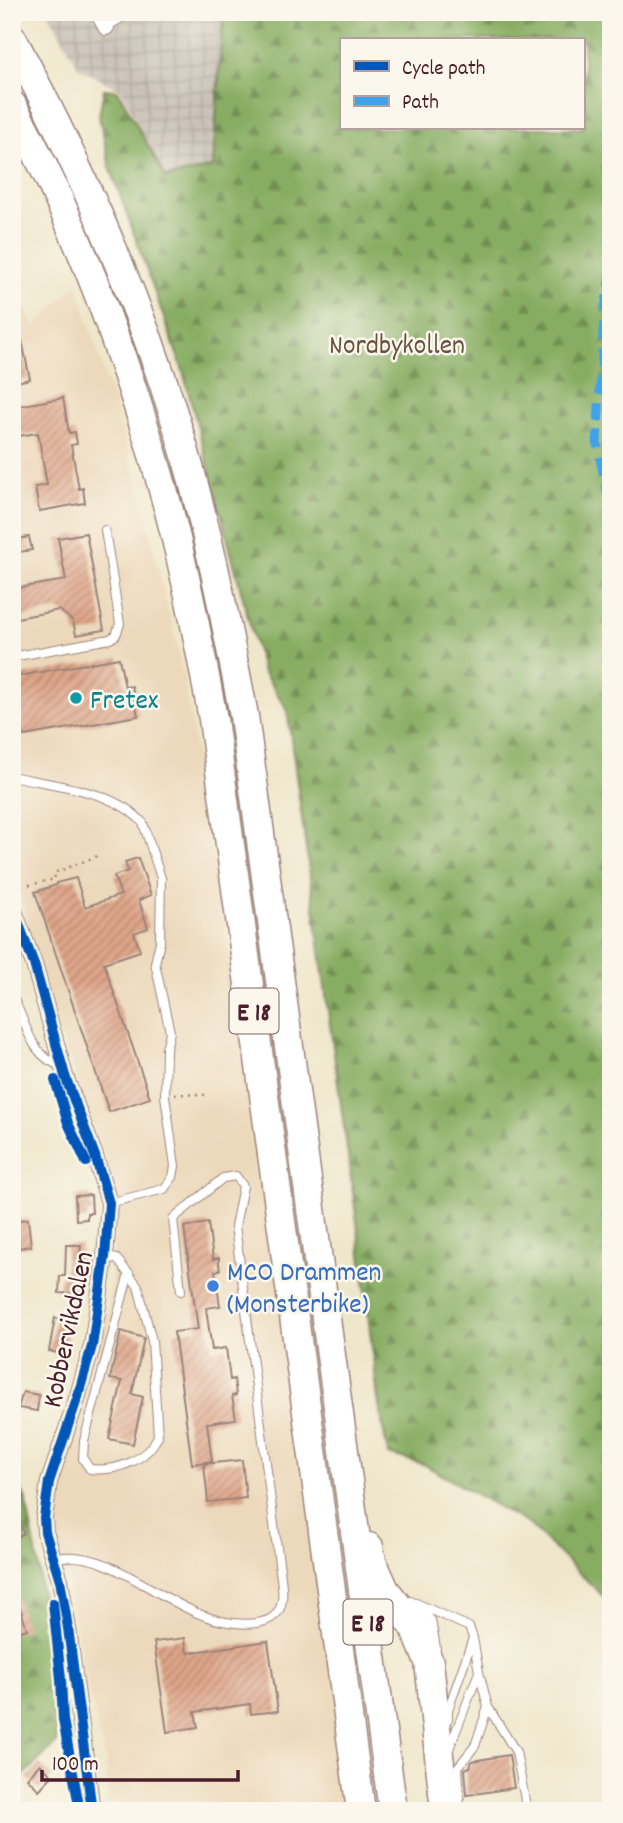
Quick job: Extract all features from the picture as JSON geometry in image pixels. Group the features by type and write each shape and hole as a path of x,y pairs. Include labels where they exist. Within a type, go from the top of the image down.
{"highway":[{"name":"E 18","path":"12,38 50,109 128,288 179,433 222,601 244,716 393,1811"},
{"name":"E 18","path":"12,105 71,229 125,368 166,501 191,605 213,719 361,1811"},
{"path":"342,1433 372,1561 398,1595 429,1662 447,1811"}],"street":[{"path":"98,12 106,27"},
{"name":"Kobbervikdalen","path":"12,906 34,964 62,1066 109,1203 106,1257 98,1313 86,1368 46,1495 45,1532 54,1558 68,1628 92,1811"}],"lane":[{"path":"106,27 132,12"},
{"path":"12,657 110,639 116,635 120,624 105,530"},
{"path":"12,776 102,796 137,816 143,823 161,878 160,942 155,962 170,1032 166,1049 165,1096 175,1166 173,1177 164,1189 109,1203"},
{"path":"12,996 35,1047 43,1058 62,1066"},
{"path":"54,1558 69,1556 99,1562 185,1608 229,1622 264,1622 279,1611 281,1578 235,1226 243,1186 236,1176 223,1178 173,1219 181,1291"},
{"path":"106,1257 117,1259 129,1273 138,1286 152,1341 158,1436 152,1448 140,1459 101,1471 90,1469 83,1458 84,1441 129,1273"},
{"path":"398,1595 469,1626 488,1707 516,1752 527,1811"},
{"path":"398,1595 431,1620 440,1671"},
{"path":"448,1710 473,1638"},
{"path":"449,1748 479,1672"},
{"path":"445,1697 449,1748 447,1811"},
{"path":"447,1811 460,1799 458,1767 475,1746 488,1707"}],"path":[{"path":"29,885 55,879 54,873 100,855"},
{"path":"175,1094 208,1095"}],"shaded area":[{"path":"48,12 223,12 213,167 166,178 121,90 79,68"},
{"path":"77,283 140,490 183,673 366,1811 108,1811 106,1763 54,1519 108,1309 116,1222 103,1154 56,1023 12,867 12,288 35,327"}],"green space":[{"name":"Nordbykollen","path":"223,12 611,12 611,1604 530,1525 423,1464 388,1454 378,1399 359,1237 287,709 262,670 183,371 110,167 99,116 104,89 118,91 166,178 213,167"},
{"path":"12,1477 25,1497 38,1562 57,1742 19,1780 19,1811 12,1811"}],"building":[{"path":"22,341 30,379 12,383 12,343"},
{"path":"63,398 69,433 75,432 77,444 71,445 79,489 83,488 85,503 39,511 35,487 47,485 38,433 12,437 12,407"},
{"path":"86,533 104,630 76,635 73,621 59,610 12,619 12,589 66,580 58,538"},
{"path":"29,537 32,550 12,553 12,540"},
{"name":"Fretex","path":"119,658 125,687 132,686 138,716 24,736 13,677"},
{"path":"138,858 151,895 139,900 148,928 134,933 140,951 104,963 150,1098 109,1112 35,892 76,878 85,907 121,895 114,876 128,871 125,862"},
{"path":"91,1195 92,1213 87,1213 87,1219 76,1220 75,1196"},
{"path":"28,1219 31,1246 19,1248 12,1240 12,1221"},
{"path":"208,1223 213,1259 219,1258 220,1270 215,1271 220,1306 206,1308 212,1350 226,1348 230,1380 234,1379 236,1395 232,1396 236,1419 207,1423 212,1461 192,1464 174,1332 198,1329 184,1227"},
{"path":"66,1245 81,1245 76,1294 59,1293 60,1276 65,1276"},
{"path":"55,1318 70,1321 63,1354 49,1351"},
{"path":"121,1331 144,1338 132,1394 143,1397 133,1444 109,1439 122,1381 110,1379"},
{"path":"23,1392 39,1395 37,1411 18,1408"},
{"path":"242,1460 246,1498 208,1502 204,1464"},
{"path":"12,1514 24,1533 12,1541"},
{"path":"12,1589 27,1629 12,1634"},
{"path":"185,1638 187,1653 268,1641 278,1711 251,1714 250,1704 195,1712 198,1727 167,1732 154,1642"},
{"path":"509,1755 514,1788 467,1795 465,1769 470,1767 472,1761"},
{"path":"40,1764 52,1776 39,1790 27,1778"}],"marked path":[{"path":"611,269 604,316 597,443 611,510"}],"cycle path":[{"path":"12,906 34,964 65,1076 95,1156 109,1203 105,1257 92,1346 49,1482 44,1518 45,1532 60,1580 68,1628 92,1811"},
{"path":"55,1080 68,1123 86,1162"},
{"path":"53,1603 63,1720 80,1811"}],"place":[{"name":"Fretex","path":"76,698"},
{"name":"MCO Drammen (Monsterbike)","path":"213,1286"}]}
